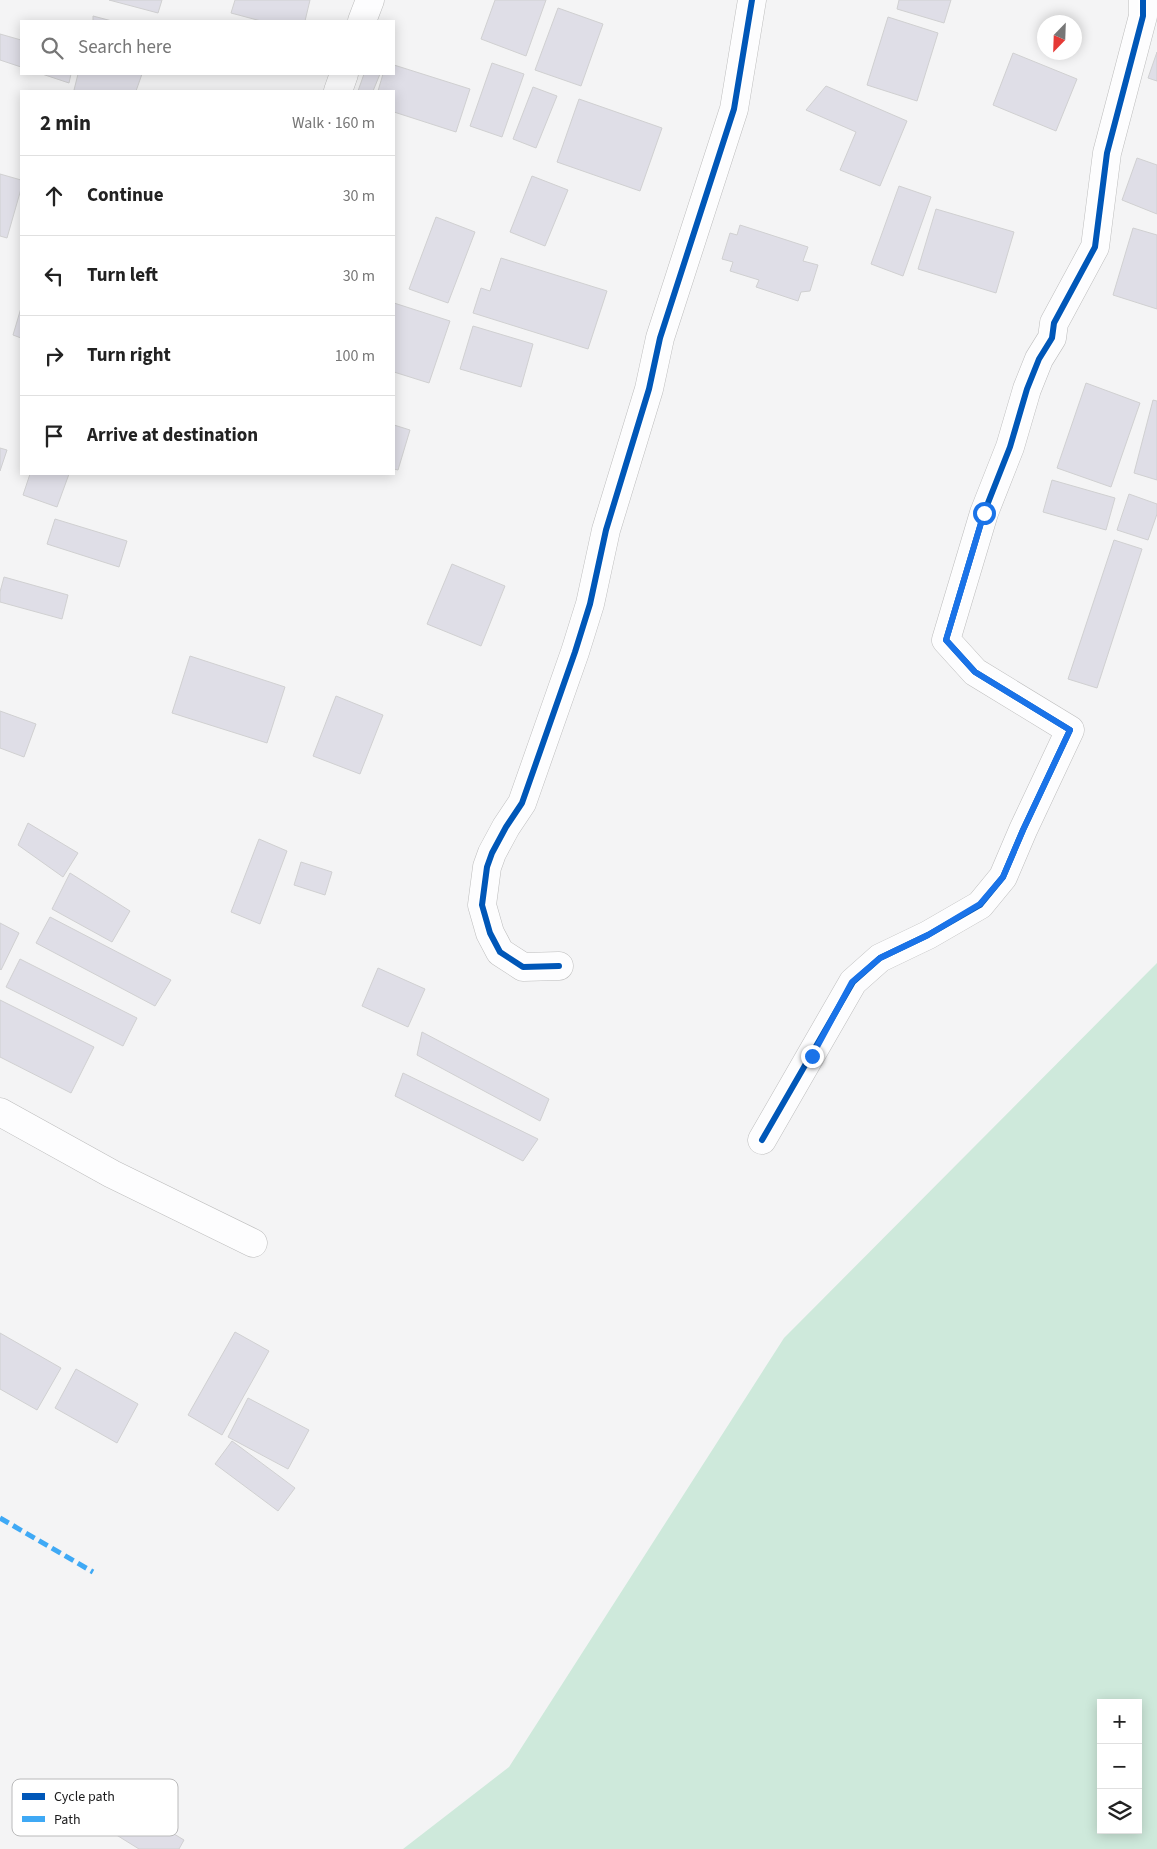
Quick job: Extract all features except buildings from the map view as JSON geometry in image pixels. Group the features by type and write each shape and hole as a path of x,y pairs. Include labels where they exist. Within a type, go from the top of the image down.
{"street":[{"path":"362,20 370,0"},
{"path":"559,966 523,967 500,952 490,933 482,906 487,867 506,827 522,803 590,604 606,530 649,389 660,338 734,109 752,0"},
{"path":"762,1140 852,982 880,958 928,935 980,904 1003,877 1070,730 975,672 946,640 984,513 1010,447 1038,359 1052,338 1054,323 1095,247 1107,153 1143,16 1143,0"},
{"path":"338,90 344,75"},
{"path":"0,1112 112,1174 253,1243"}],"green space":[{"path":"1157,963 1157,1849 403,1849 509,1767 784,1338"}],"marked path":[{"path":"0,1518 93,1572"}],"cycle path":[{"path":"559,966 523,967 500,952 490,933 482,905 487,867 506,827 522,803 590,604 606,530 649,389 660,338 734,109 752,0"},
{"path":"762,1140 853,982 880,958 928,935 980,905 1003,877 1070,730 975,672 946,640 984,513 1010,447 1027,389 1039,359 1052,338 1054,323 1095,247 1107,153 1143,16 1143,0"}],"route":[{"path":"812,1056 852,982 880,958 928,935 980,904 1003,877 1070,730 975,672 946,640 984,513"}]}
